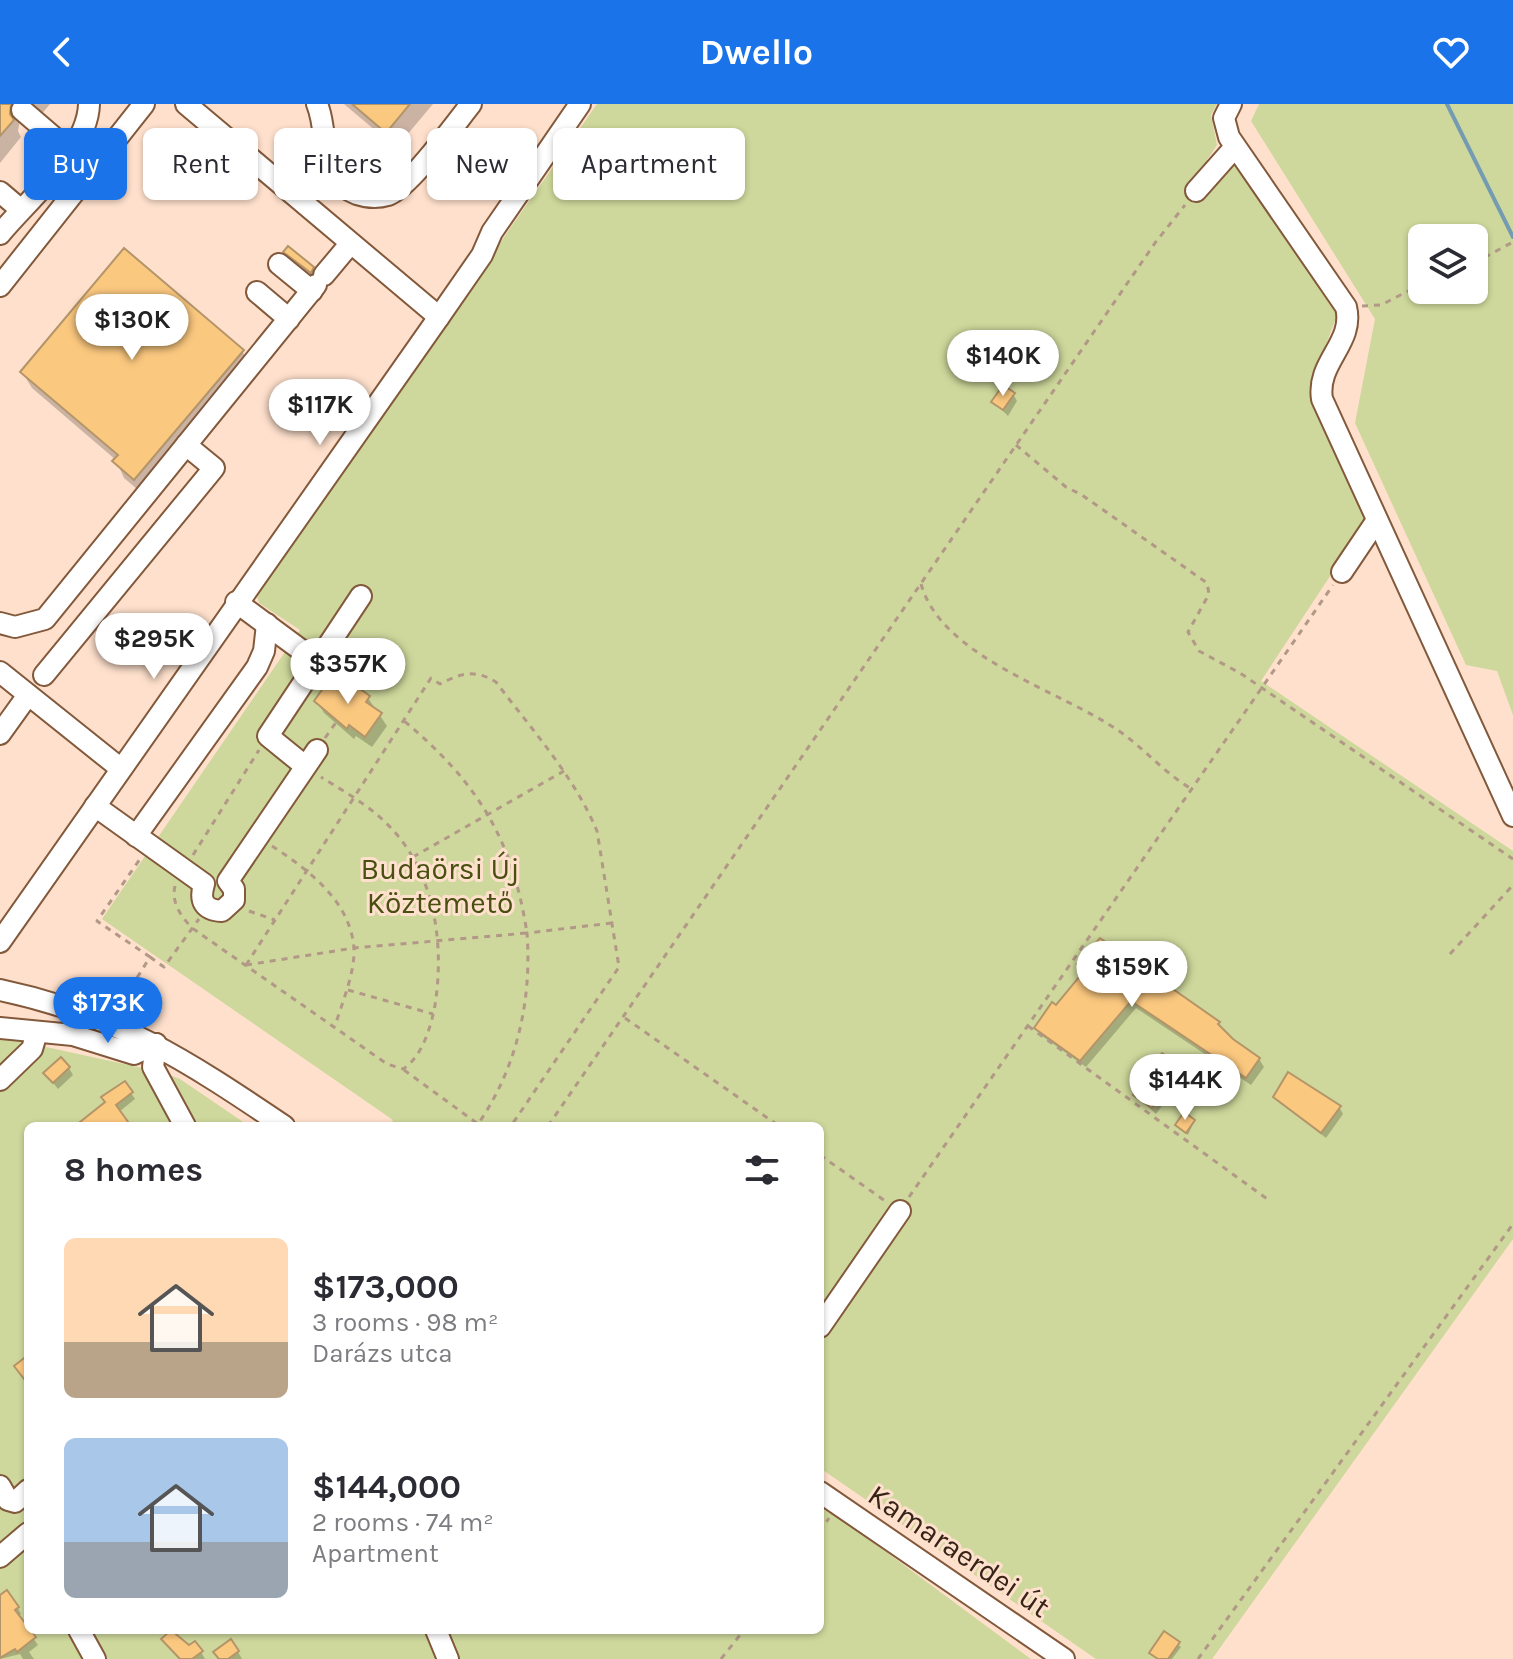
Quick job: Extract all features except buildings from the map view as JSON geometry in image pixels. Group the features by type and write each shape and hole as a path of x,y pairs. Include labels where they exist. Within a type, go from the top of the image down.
{"street":[{"path":"84,128 89,104"},
{"path":"0,286 105,166 127,138 144,104"},
{"path":"186,104 439,317"},
{"path":"317,104 323,118 325,158 335,180 349,191 367,197 388,195 404,184 471,104"},
{"path":"0,942 482,255 492,232 580,104"},
{"path":"1231,104 1224,123 1235,147 1346,307 1348,327 1327,364 1321,390 1513,816"},
{"path":"22,110 43,128"},
{"path":"1196,191 1235,147"},
{"path":"0,192 20,209"},
{"path":"0,234 28,200"},
{"path":"0,623 15,627 45,619 49,615 350,244"},
{"path":"279,264 317,284"},
{"path":"257,292 289,319"},
{"path":"44,675 214,468 186,445"},
{"path":"1342,572 1377,520"},
{"path":"95,806 204,884 200,896 208,908 222,911 232,904 234,889 228,881 311,758 268,736 361,596"},
{"path":"236,602 316,661"},
{"path":"49,615 76,636"},
{"path":"142,841 257,667 264,651 267,624"},
{"path":"0,672 120,768"},
{"path":"0,734 28,695"},
{"path":"0,990 78,1009 110,1022 156,1044 278,1122"},
{"path":"0,1028 73,1035 134,1054 156,1044"},
{"path":"0,1080 32,1049 37,1032"},
{"path":"156,1044 153,1067 183,1122"},
{"path":"824,1321 900,1211"},
{"path":"4,1493 15,1502 24,1494"},
{"name":"Kamaraerdei út","path":"824,1495 1064,1659"},
{"path":"0,1557 24,1537"},
{"path":"81,1634 95,1659"},
{"path":"438,1634 448,1659"}],"path":[{"path":"551,1122 1155,243 1196,191"},
{"path":"1488,256 1513,242"},
{"path":"1346,307 1381,305 1408,291"},
{"path":"1015,445 1066,487 1207,583 1209,594 1188,632 1192,645 1513,859"},
{"path":"824,1158 900,1211 1342,572"},
{"path":"921,584 934,615 954,635 1007,672 1072,701 1103,721 1192,789"},
{"path":"246,965 431,678 440,684 460,674 480,673 496,682 564,771 597,831 619,967 514,1122"},
{"path":"403,720 450,763 491,815 517,880 530,969 522,1023 508,1074 481,1122"},
{"path":"268,736 184,870 173,890 175,902 192,928 387,1064 403,1069 475,1122"},
{"path":"311,758 353,798 386,823 413,857 430,898 439,941 440,972 433,1014 415,1057 403,1069"},
{"path":"413,857 564,771"},
{"path":"257,836 308,870 334,899 354,948 347,989 335,1026"},
{"path":"142,841 97,921 164,967 208,908"},
{"path":"1450,954 1513,885"},
{"path":"232,904 275,920"},
{"path":"246,965 354,948 612,923"},
{"path":"110,1022 150,957"},
{"path":"347,989 433,1014"},
{"path":"623,1017 773,1122"},
{"path":"1028,1026 1270,1201"},
{"path":"1198,1659 1513,1224"},
{"path":"721,1659 741,1634"}],"green space":[{"name":"Budaörsi Új Köztemető","path":"597,104 1217,104 1211,115 1217,145 1207,160 1236,160 1337,315 1309,391 1367,520 1261,681 1513,851 1513,1239 1212,1659 1096,1659 824,1471 824,1122 392,1122 102,919 300,630 259,603 256,592 530,200 537,200 537,190 553,167 553,200 745,200 745,128 580,128"},
{"path":"1259,104 1513,104 1513,715 1497,671 1466,665 1355,423 1375,319 1251,121"},
{"path":"0,1037 161,1072 180,1079 243,1122 24,1122 24,1634 824,1634 824,1510 843,1520 1031,1659 0,1659"}],"waterway":[{"path":"1447,104 1513,237"}]}
